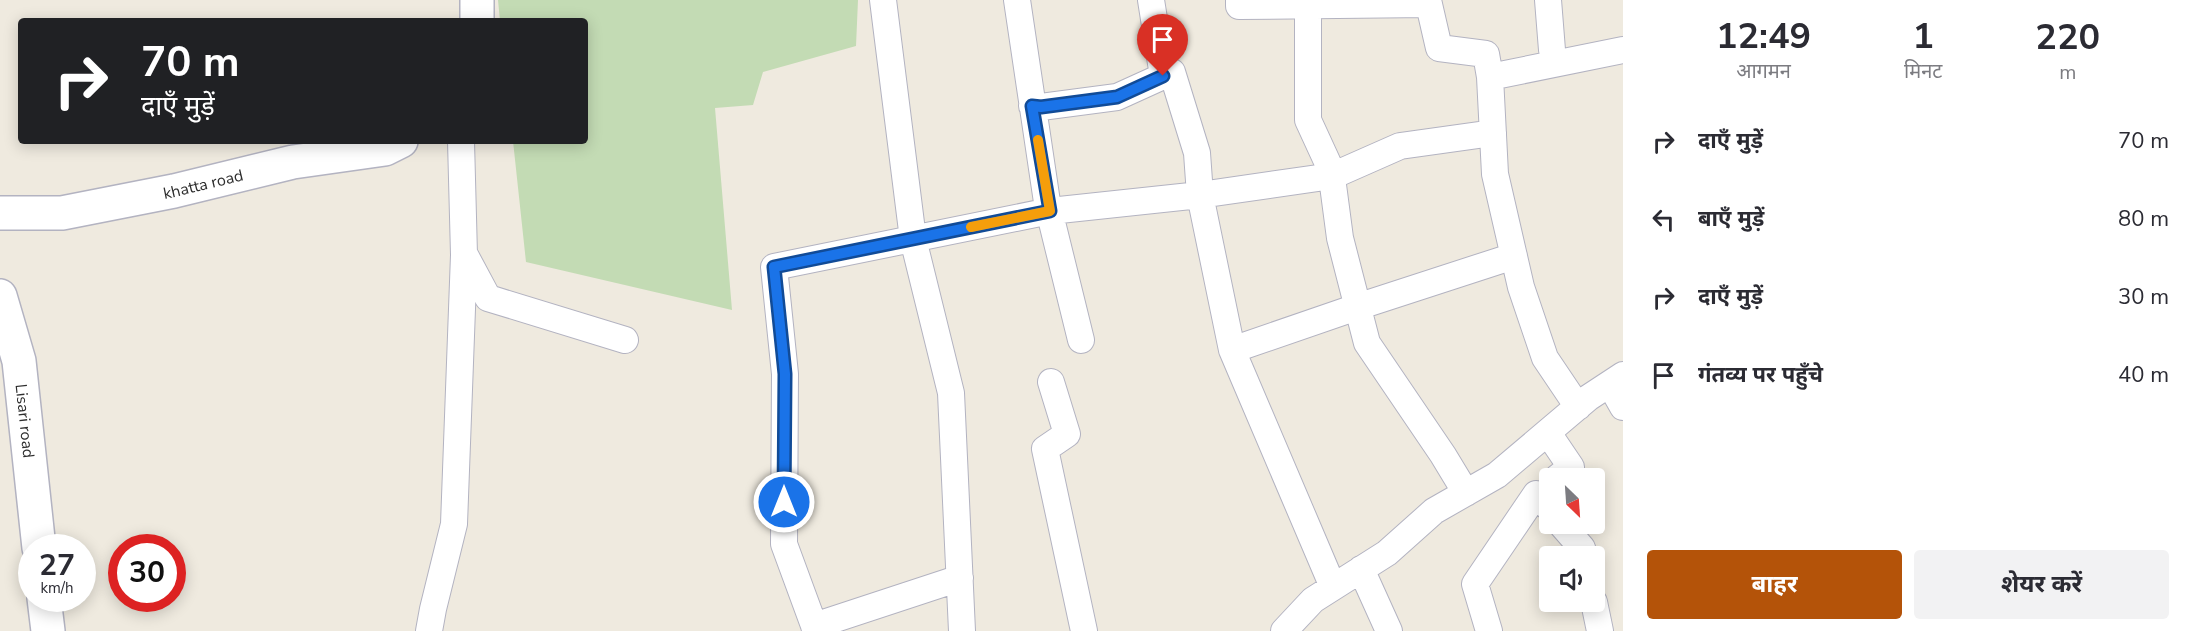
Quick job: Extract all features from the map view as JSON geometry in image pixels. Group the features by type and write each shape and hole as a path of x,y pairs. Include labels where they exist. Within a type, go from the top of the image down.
{"street":[{"path":"477,0 477,18"},
{"path":"883,0 913,239 951,393 962,631"},
{"path":"1017,0 1050,211 1081,340"},
{"path":"1151,0 1163,76"},
{"path":"1239,0 1239,6 1428,2 1439,48 1486,54 1490,77 1495,174 1521,287 1545,357 1578,407"},
{"path":"1548,0 1552,50"},
{"path":"1318,3 1308,120 1331,170 1340,238 1367,344 1443,455 1466,493"},
{"path":"1490,77 1623,50"},
{"path":"1032,106 1041,107 1117,97 1172,72 1197,153 1200,195 1233,350 1333,587"},
{"path":"960,578 815,628 784,544 785,374 774,267 1050,211 1200,195 1332,176 1400,146 1492,133"},
{"name":"khatta road","path":"0,213 62,213 174,191 293,162 385,148 394,144"},
{"path":"429,631 454,524 464,255 461,144"},
{"path":"464,255 488,298 625,340"},
{"path":"1233,350 1514,256"},
{"name":"Lisari road","path":"0,296 19,361 38,534"},
{"path":"1284,631 1313,600 1387,553 1434,510 1497,475 1578,407 1616,379 1623,407"},
{"path":"1052,382 1066,434 1045,449 1084,631"},
{"path":"1548,433 1570,468"},
{"path":"1489,631 1475,584 1539,504"},
{"path":"1570,534 1580,546"},
{"path":"1361,569 1389,631"},
{"path":"46,612 48,631"},
{"path":"1596,612 1600,631"}],"green space":[{"path":"498,0 858,0 856,46 763,72 753,105 715,108 732,310 526,262 513,144 588,144 588,18 500,18"}],"slow traffic":[{"path":"971,227 1050,211 1038,140"}],"route":[{"path":"784,502 785,374 774,267 1050,211 1032,106 1041,107 1117,97 1163,76"}]}
